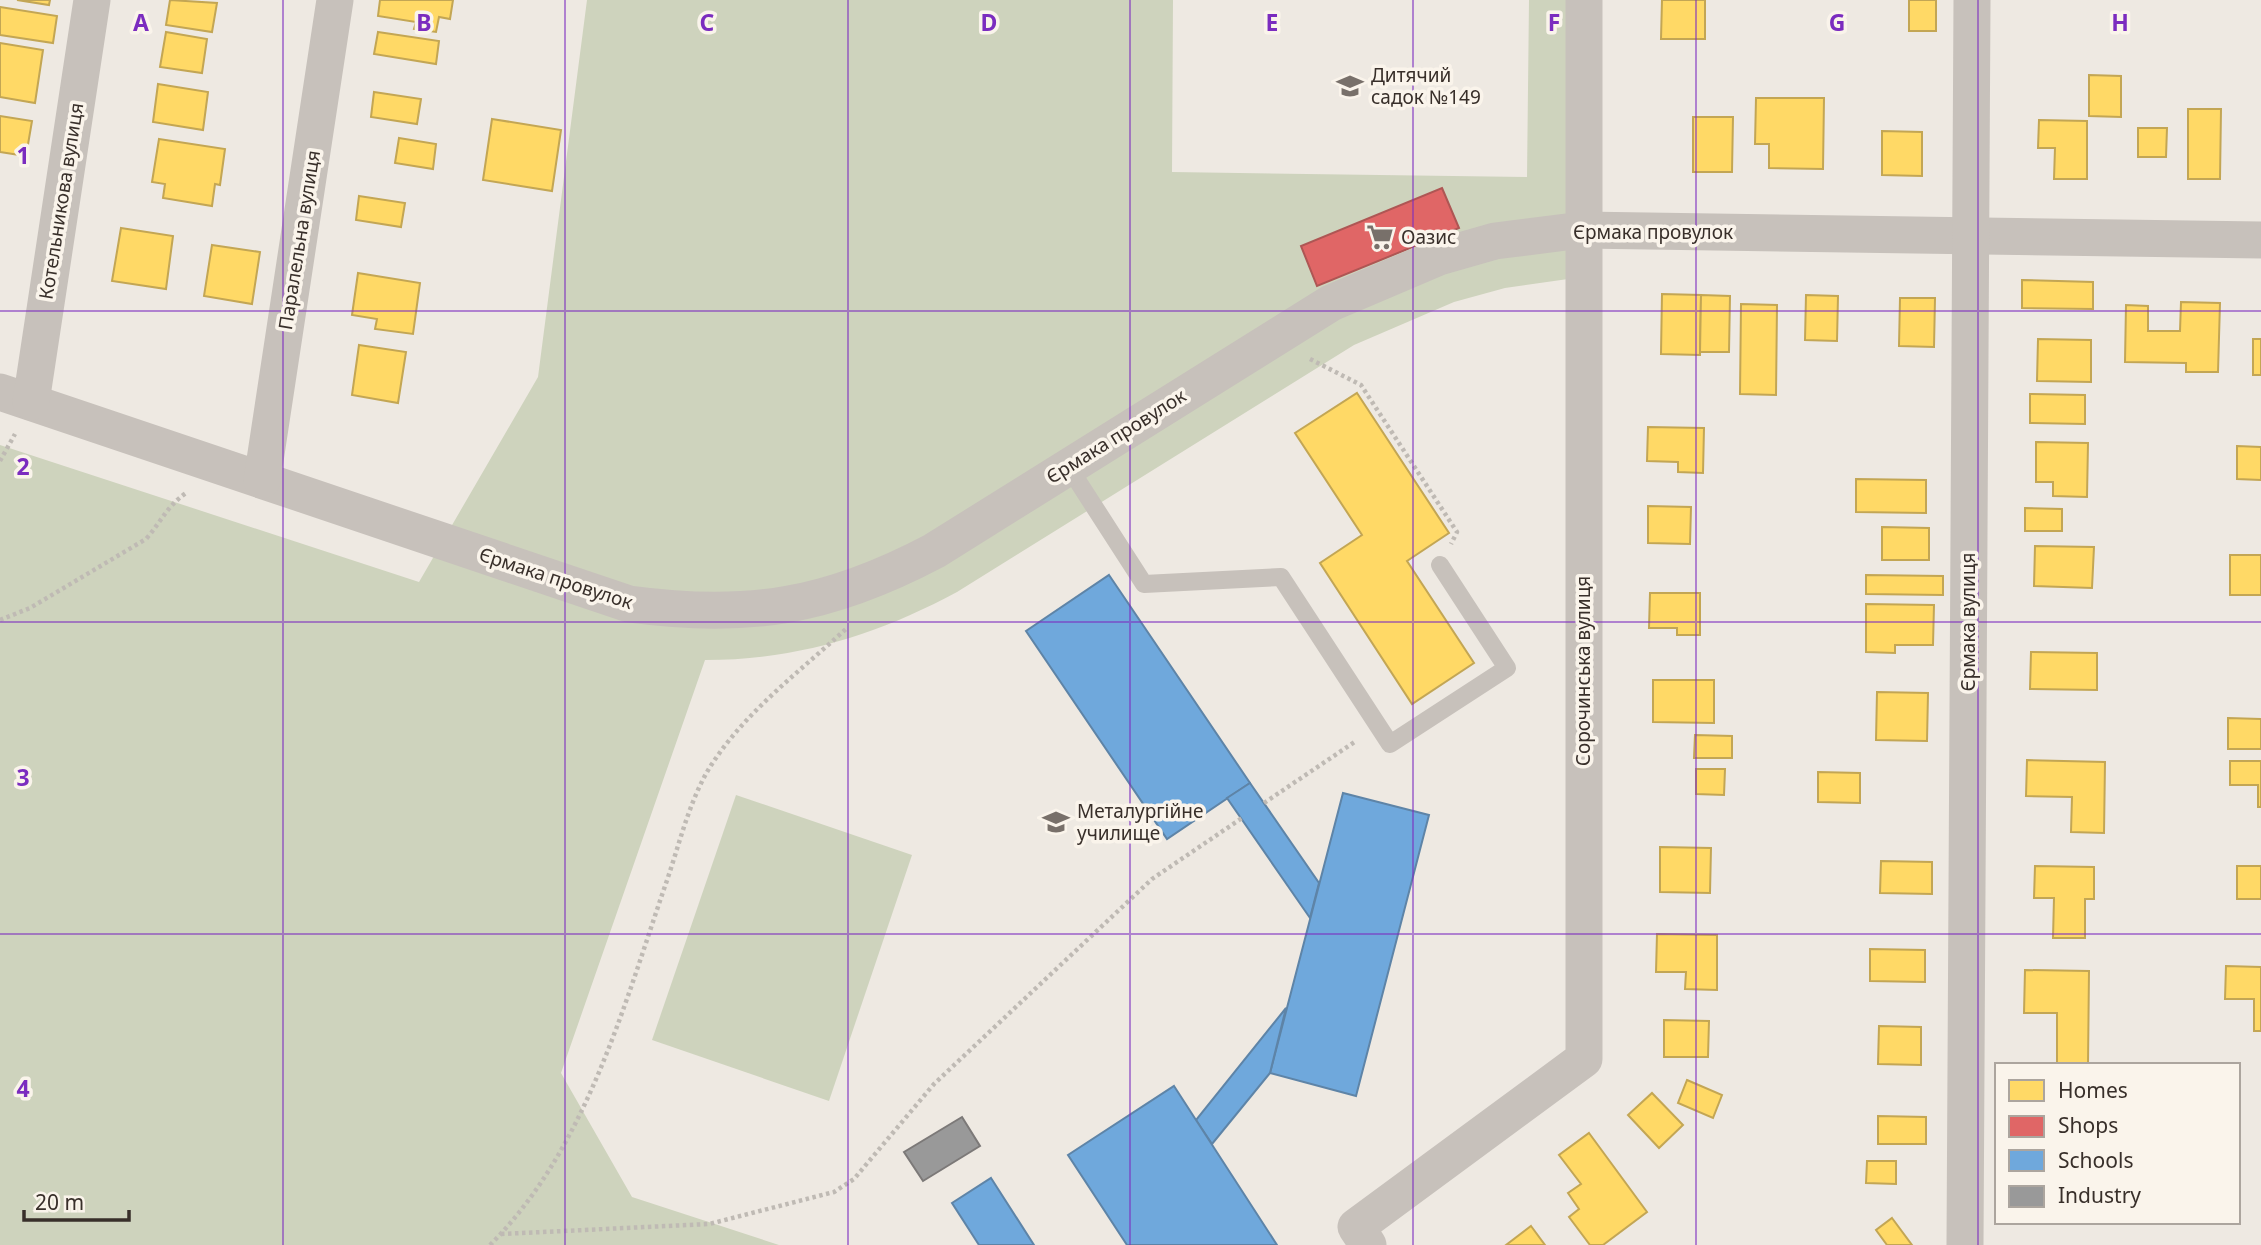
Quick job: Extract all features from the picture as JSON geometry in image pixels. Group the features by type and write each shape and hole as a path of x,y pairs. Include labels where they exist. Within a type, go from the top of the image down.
{"street":[{"name":"Котельникова вулиця","path":"20,410 92,0"},
{"name":"Паралельна вулиця","path":"262,480 335,0"},
{"name":"Сорочинська вулиця","path":"1362,1236 1584,1059 1584,0"},
{"name":"Єрмака вулиця","path":"1965,1245 1972,0"},
{"name":"Єрмака провулок","path":"20,410 262,480 629,604 681,611 734,612 800,603 838,594 887,576 934,551 1292,325 1374,283 1439,257 1495,241 1582,230 2261,240"}],"lane":[{"path":"1068,467 1144,584 1281,578 1390,744 1507,668 1440,565"}],"path":[{"path":"1316,351 1306,357 1361,385 1457,531"},
{"path":"8,430 20,410"},
{"path":"0,620 30,608 146,539 172,503 189,491 177,487"},
{"path":"837,630 859,623"},
{"path":"490,1245 501,1234 557,1156 587,1097 616,1029 695,799 715,759 740,728 848,627"},
{"path":"1264,803 1364,736"},
{"path":"501,1234 709,1224 834,1192 854,1179 934,1084 1152,879 1242,818"}],"green space":[{"path":"587,0 1173,0 1172,172 1527,177 1529,0 1571,0 1568,279 1505,288 1454,302 1354,345 957,592 897,621 804,650 739,659 705,660 561,1073 632,1197 779,1245 0,1245 0,445 419,582 538,377"},
{"path":"736,795 912,855 829,1101 652,1040"}],"building: Homes":[{"path":"17,0 50,0 49,5"},
{"path":"170,0 217,3 212,32 166,25"},
{"path":"380,0 453,0 450,19 439,17 436,32 414,29 416,22 378,16"},
{"path":"1662,0 1705,0 1705,39 1661,39"},
{"path":"1909,0 1936,0 1936,31 1909,31"},
{"path":"0,7 57,16 53,43 0,35"},
{"path":"166,32 207,39 202,73 160,67"},
{"path":"378,32 439,41 436,64 374,54"},
{"path":"0,43 43,50 35,103 0,97"},
{"path":"2089,75 2121,76 2121,117 2089,116"},
{"path":"158,84 208,92 203,130 153,122"},
{"path":"374,92 421,99 417,124 371,117"},
{"path":"1756,98 1824,98 1823,169 1769,168 1769,144 1755,144"},
{"path":"2188,109 2221,109 2220,179 2188,179"},
{"path":"0,116 32,121 26,156 0,152"},
{"path":"1693,117 1733,117 1732,172 1693,172"},
{"path":"492,119 561,130 552,191 483,180"},
{"path":"2039,120 2087,121 2087,179 2054,179 2055,148 2038,148"},
{"path":"2138,128 2167,128 2166,157 2138,157"},
{"path":"1882,131 1922,132 1922,176 1882,175"},
{"path":"399,138 436,144 433,169 395,163"},
{"path":"159,139 225,149 220,185 215,184 212,206 163,198 165,184 152,182"},
{"path":"359,196 405,203 401,227 356,220"},
{"path":"121,228 173,236 166,289 112,281"},
{"path":"212,245 260,252 252,304 204,296"},
{"path":"358,273 420,283 413,334 375,329 377,319 352,315"},
{"path":"2022,280 2093,282 2093,309 2022,308"},
{"path":"1662,294 1701,295 1700,355 1661,354"},
{"path":"1701,295 1730,296 1729,352 1700,352"},
{"path":"1806,295 1838,296 1837,341 1805,340"},
{"path":"1900,298 1935,298 1934,347 1899,346"},
{"path":"2181,302 2220,303 2218,372 2186,372 2186,363 2125,362 2126,305 2148,306 2148,331 2180,331"},
{"path":"1741,304 1777,305 1776,395 1740,394"},
{"path":"2038,339 2091,340 2091,382 2037,381"},
{"path":"2253,339 2261,339 2261,375 2253,375"},
{"path":"359,345 406,352 398,403 352,395"},
{"path":"1357,393 1449,533 1407,561 1474,663 1412,704 1320,563 1362,535 1295,433"},
{"path":"2030,394 2085,395 2085,424 2030,423"},
{"path":"1648,427 1704,428 1703,473 1678,472 1678,462 1647,461"},
{"path":"2036,442 2088,443 2087,497 2053,496 2053,482 2036,482"},
{"path":"2237,446 2261,447 2261,480 2237,479"},
{"path":"1856,479 1926,480 1926,513 1856,512"},
{"path":"1648,506 1691,507 1690,544 1648,543"},
{"path":"2025,508 2062,509 2062,531 2025,531"},
{"path":"1882,527 1929,528 1929,560 1882,560"},
{"path":"2035,546 2094,547 2092,588 2034,586"},
{"path":"2230,555 2261,555 2261,595 2230,595"},
{"path":"1866,575 1943,576 1943,595 1866,594"},
{"path":"1650,593 1700,593 1700,635 1677,635 1677,628 1649,628"},
{"path":"1866,604 1934,605 1933,645 1895,645 1895,653 1866,652"},
{"path":"2031,652 2097,653 2097,690 2030,689"},
{"path":"1653,680 1714,680 1714,723 1653,722"},
{"path":"1877,692 1928,693 1927,741 1876,740"},
{"path":"2228,718 2261,719 2261,749 2228,749"},
{"path":"1695,735 1732,736 1732,758 1694,758"},
{"path":"2027,760 2105,762 2104,833 2071,832 2072,797 2026,796"},
{"path":"2230,761 2261,761 2261,807 2258,807 2258,785 2230,785"},
{"path":"1696,769 1725,769 1724,795 1696,794"},
{"path":"1818,772 1860,773 1860,803 1818,802"},
{"path":"1660,847 1711,848 1710,893 1660,892"},
{"path":"1881,861 1932,862 1932,894 1880,893"},
{"path":"2035,866 2094,867 2094,899 2085,899 2085,938 2053,938 2054,898 2034,898"},
{"path":"2237,866 2261,866 2261,899 2237,899"},
{"path":"1657,934 1717,935 1717,990 1685,989 1686,972 1656,972"},
{"path":"1870,949 1925,950 1925,982 1870,981"},
{"path":"2226,966 2261,967 2261,1031 2254,1031 2254,999 2225,999"},
{"path":"2025,970 2089,971 2088,1063 2057,1063 2057,1013 2024,1013"},
{"path":"1664,1020 1709,1021 1708,1057 1664,1057"},
{"path":"1879,1026 1921,1027 1921,1065 1878,1064"},
{"path":"1687,1080 1722,1095 1713,1118 1678,1103"},
{"path":"1652,1093 1683,1125 1659,1148 1628,1115"},
{"path":"1878,1116 1926,1117 1926,1144 1878,1144"},
{"path":"1589,1133 1647,1212 1603,1245 1590,1245 1569,1217 1579,1209 1568,1193 1581,1184 1559,1155"},
{"path":"1867,1161 1896,1161 1896,1184 1866,1183"},
{"path":"1892,1218 1912,1245 1887,1245 1876,1230"},
{"path":"1531,1226 1545,1245 1506,1245"}],"building: Shops":[{"path":"1442,188 1459,228 1317,286 1301,246"}],"building: Schools":[{"path":"1109,575 1250,783 1167,839 1026,631"},
{"path":"1250,783 1319,883 1310,918 1227,798"},
{"path":"1343,793 1429,815 1356,1096 1270,1073"},
{"path":"1286,1008 1270,1073 1212,1144 1196,1120"},
{"path":"1174,1086 1277,1245 1127,1245 1068,1155"},
{"path":"991,1178 1034,1245 979,1245 952,1203"}],"building: Industry":[{"path":"962,1117 980,1146 923,1181 904,1152"}],"place":[{"name":"Дитячий садок №149","path":"1350,86"},
{"name":"Оазис","path":"1380,237"},
{"name":"Металургійне училище","path":"1056,822"}]}
